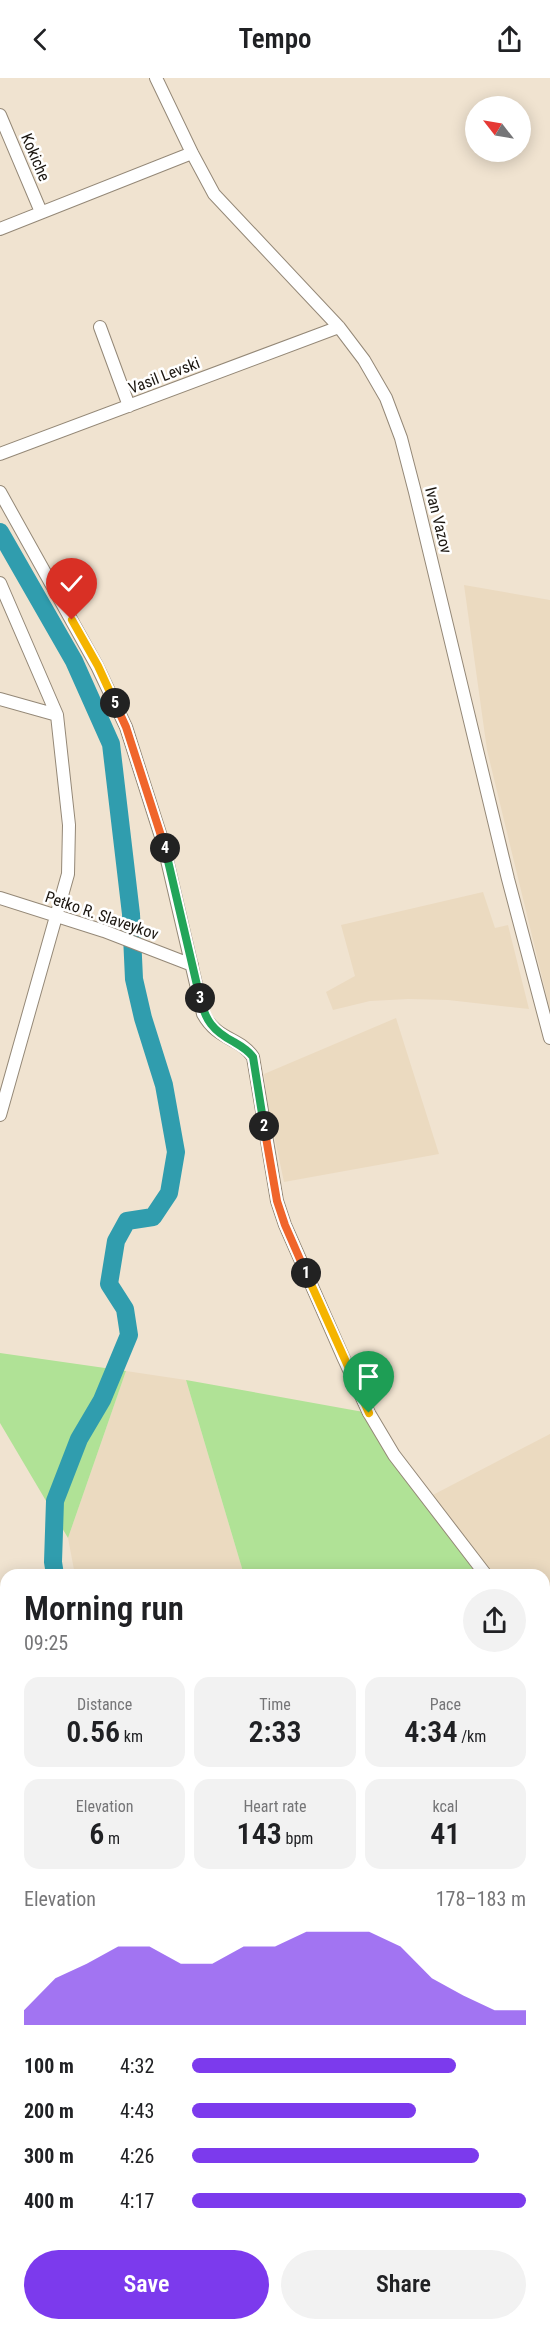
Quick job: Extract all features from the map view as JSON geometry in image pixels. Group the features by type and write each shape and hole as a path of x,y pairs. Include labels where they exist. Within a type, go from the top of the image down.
{"street":[{"name":"Ivan Vazov","path":"156,78 214,194 339,327 364,360 386,398 401,438 508,879 550,1038"},
{"name":"Kokiche","path":"0,115 41,212"},
{"path":"0,229 192,153"},
{"path":"100,327 129,406"},
{"name":"Vasil Levski","path":"0,454 339,327"},
{"path":"0,492 98,666 126,727 163,843 203,1014 209,1024 220,1034 249,1052 253,1057 271,1170 285,1225 369,1413 394,1455 481,1569"},
{"path":"0,583 57,715 69,825 68,874 0,1115"},
{"path":"0,699 57,715"},
{"name":"Petko R. Slaveykov","path":"0,898 104,931 192,965"}],"shaded area":[{"path":"464,585 550,600 550,1010 487,750"},
{"path":"483,892 495,928 508,925 529,1009 448,1000 408,999 370,1001 333,1010 326,992 355,976 341,925"},
{"path":"396,1018 439,1154 284,1182 269,1112 264,1074"},
{"path":"126,1371 186,1380 242,1569 74,1569 68,1538"},
{"path":"550,1434 550,1569 481,1569 427,1498"}],"green space":[{"path":"0,1353 126,1371 68,1538 0,1423"},
{"path":"186,1380 369,1413 482,1569 242,1569"}],"waterway":[{"path":"0,532 74,661 111,744 131,914 134,979 143,1018 164,1085 176,1152 169,1193 153,1217 127,1221 116,1241 109,1284 125,1309 129,1335 102,1400 79,1439 55,1501 54,1569"}],"route":[{"path":"72,620 98,666 126,727 163,843 203,1014 209,1024 220,1034 241,1046 253,1057 277,1201 285,1225 369,1413"}]}
